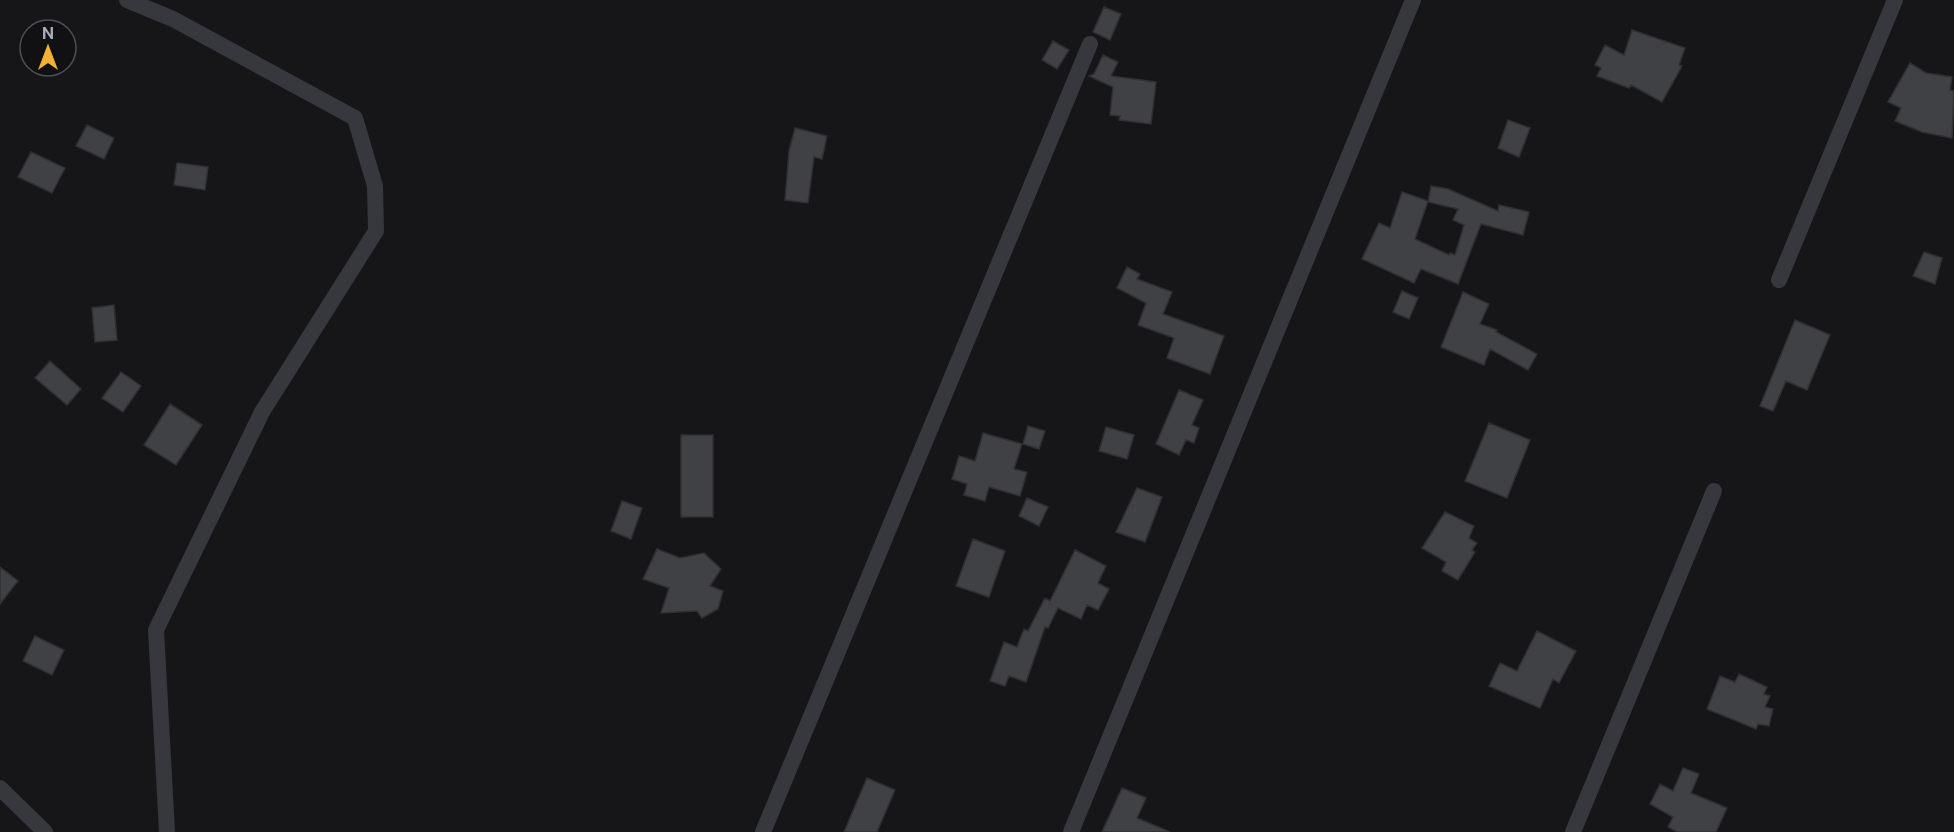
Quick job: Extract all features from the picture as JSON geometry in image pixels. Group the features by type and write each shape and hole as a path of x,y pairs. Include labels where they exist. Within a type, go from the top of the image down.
{"street":[{"path":"127,0 173,19 356,118 375,186 376,231 262,412 156,630 167,832"},
{"path":"1071,832 1413,0"},
{"path":"1779,280 1895,0"},
{"path":"763,832 1090,44"},
{"path":"1573,832 1714,491"},
{"path":"0,788 45,832"}],"building":[{"path":"1104,7 1121,14 1110,40 1093,32"},
{"path":"1632,30 1685,48 1679,65 1682,66 1662,102 1631,85 1629,88 1597,76 1601,68 1595,65 1605,45 1624,55"},
{"path":"1053,41 1069,50 1057,69 1042,60"},
{"path":"1103,55 1118,62 1111,76 1156,82 1151,124 1119,120 1120,116 1110,115 1113,87 1089,76 1094,74"},
{"path":"1910,63 1926,73 1952,77 1950,90 1954,91 1952,138 1922,132 1895,121 1901,108 1888,102"},
{"path":"1508,120 1530,128 1519,157 1498,148"},
{"path":"87,125 114,138 104,159 76,146"},
{"path":"795,128 827,136 822,159 814,157 808,203 785,200 789,151"},
{"path":"31,152 65,168 52,193 18,177"},
{"path":"177,163 208,167 205,190 174,185"},
{"path":"1431,186 1448,189 1498,211 1499,205 1529,212 1523,235 1481,224 1458,284 1421,269 1414,283 1362,259 1379,223 1390,228 1402,192 1428,201 1415,239 1449,255 1450,253 1455,255 1464,225 1453,220 1458,209 1428,202"},
{"path":"1924,252 1942,258 1935,284 1913,276"},
{"path":"1127,267 1140,274 1137,279 1172,292 1163,314 1224,336 1210,374 1167,358 1174,338 1138,325 1146,303 1117,288"},
{"path":"1402,291 1418,298 1409,319 1393,312"},
{"path":"1463,292 1489,304 1480,324 1497,330 1496,332 1537,354 1528,370 1490,349 1484,365 1441,347"},
{"path":"114,305 117,340 95,342 92,308"},
{"path":"1795,320 1830,335 1807,390 1786,381 1773,411 1760,406"},
{"path":"50,361 81,389 67,405 35,378"},
{"path":"121,372 141,386 123,412 102,398"},
{"path":"1179,390 1203,400 1192,425 1199,428 1194,443 1186,440 1179,455 1156,444"},
{"path":"170,404 202,425 176,465 144,445"},
{"path":"1489,423 1530,440 1507,498 1465,481"},
{"path":"1028,426 1045,431 1039,449 1023,444"},
{"path":"1106,427 1134,435 1127,459 1099,451"},
{"path":"983,433 1022,444 1014,469 1027,472 1020,496 989,487 985,501 964,495 967,484 952,479 959,456 975,461"},
{"path":"681,435 713,435 713,517 681,517"},
{"path":"1137,488 1162,497 1145,542 1116,532"},
{"path":"1027,498 1048,507 1039,526 1019,516"},
{"path":"622,501 642,508 631,539 611,531"},
{"path":"1445,512 1474,526 1469,538 1477,543 1472,550 1475,552 1458,580 1442,571 1446,562 1422,548"},
{"path":"973,539 1005,551 989,597 956,586"},
{"path":"657,549 680,558 704,553 721,569 710,586 723,591 718,609 702,618 697,611 661,613 669,588 643,579"},
{"path":"1075,550 1106,566 1098,583 1109,589 1098,610 1087,605 1081,619 1058,608 1048,628 1045,627 1026,682 1009,676 1005,686 990,681 1004,642 1017,647 1024,629 1028,631 1045,598 1050,601"},
{"path":"0,567 18,581 0,604"},
{"path":"1537,631 1576,651 1559,683 1553,679 1540,708 1489,686 1500,663 1517,671"},
{"path":"35,636 64,650 52,675 23,661"},
{"path":"1739,674 1767,687 1764,694 1770,696 1765,707 1773,709 1769,726 1758,724 1756,729 1707,709 1720,676 1735,682"},
{"path":"1683,768 1699,774 1691,793 1727,808 1716,832 1677,832 1668,827 1673,817 1650,804 1660,784 1673,791"},
{"path":"867,778 895,790 877,832 844,832"},
{"path":"1122,788 1146,798 1137,818 1170,832 1102,832"}]}
